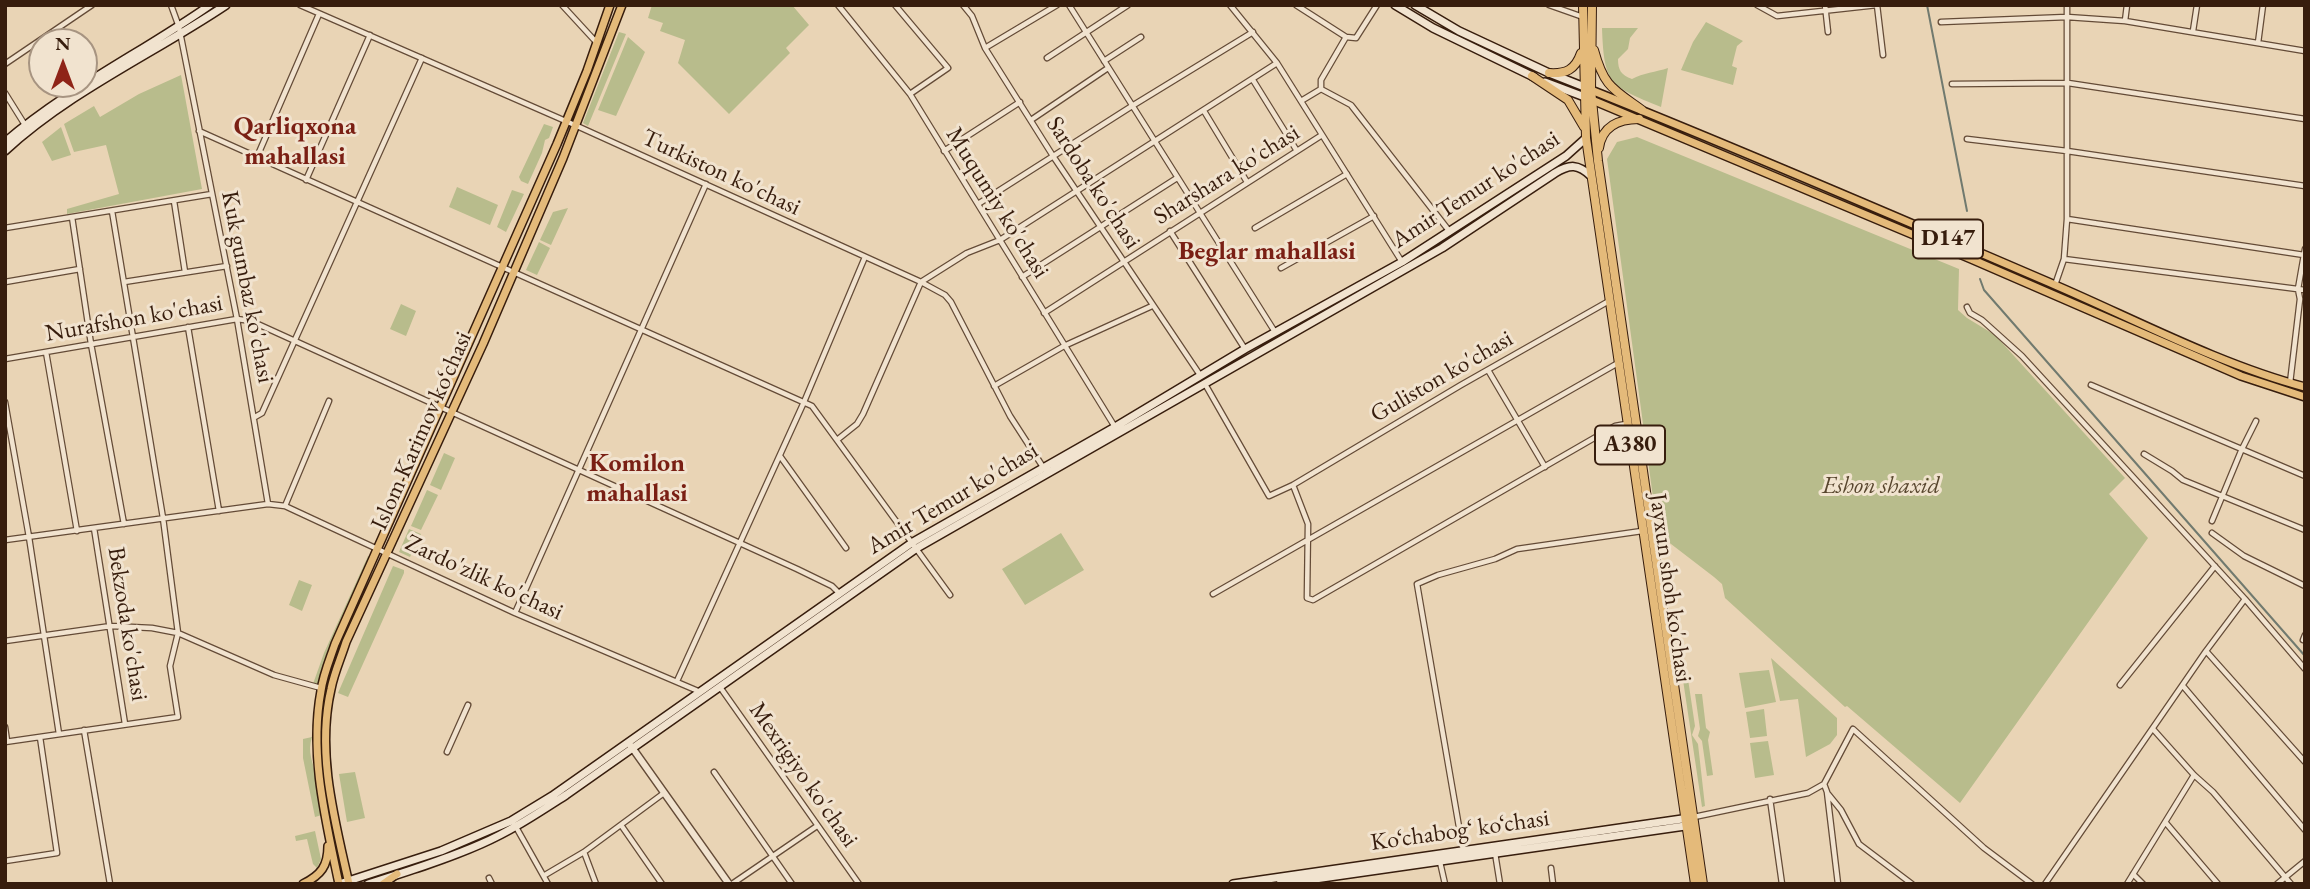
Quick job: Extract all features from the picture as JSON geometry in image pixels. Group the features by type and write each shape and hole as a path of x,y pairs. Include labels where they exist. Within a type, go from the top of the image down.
{"highway":[{"name":"Jayxun shoh ko'chasi","path":"1583,5 1588,40"},
{"name":"Jayxun shoh ko'chasi","path":"1592,5 1588,40 1588,99 1646,536"},
{"path":"1549,73 1563,74 1576,65 1588,40"},
{"path":"1588,40 1608,86 1643,110"},
{"path":"1532,76 1568,100 1585,133"},
{"name":"Jayxun shoh ko'chasi","path":"1588,99 1585,133 1626,424 1658,603 1689,822 1695,884"},
{"path":"1598,161 1600,142 1607,130 1615,122 1639,119"},
{"name":"Jayxun shoh ko'chasi","path":"1689,822 1703,884"}],"main road":[{"path":"5,151 74,98 180,31 210,5"},
{"path":"5,142 57,101 226,5"},
{"name":"Islom Karimov ko‘chasi","path":"339,884 319,767 317,741 321,688 335,644 566,122 610,5"},
{"name":"Islom Karimov ko‘chasi","path":"348,883 328,775 326,721 331,687 343,652 577,126 622,5"},
{"path":"1395,5 1532,76 1588,99"},
{"path":"1415,5 1459,31 1587,88"},
{"name":"D147","path":"1587,88 2244,366 2305,387"},
{"name":"D147","path":"1588,99 1959,254 2241,376 2305,397"},
{"name":"Amir Temur ko'chasi","path":"339,884 441,851 511,821 720,687 915,545 1203,380 1245,349 1402,262 1566,156 1585,133"},
{"name":"Amir Temur ko'chasi","path":"368,884 482,844 516,827 566,795 698,691 839,593 1043,467 1442,248 1565,167 1580,167 1591,176"},
{"path":"2168,345 2172,336"},
{"path":"2241,376 2244,366"},
{"name":"Ko‘chabog‘ ko‘chasi","path":"1233,884 1689,822"},
{"path":"303,884 314,879 325,868 328,832"},
{"name":"Ko‘chabog‘ ko‘chasi","path":"1280,884 1440,861 1461,854 1495,853 1558,840"},
{"path":"383,884 397,874"}],"street":[{"path":"5,64 92,5"},
{"name":"Kuk gumbaz ko'chasi","path":"172,5 180,31 227,266 268,504"},
{"name":"Turkiston ko'chasi","path":"300,5 577,126 945,295 1010,416 1043,467"},
{"path":"562,5 597,43"},
{"name":"Muqumiy ko'chasi","path":"838,5 910,94 1115,427"},
{"path":"895,5 948,68 910,94"},
{"name":"Sardoba ko'chasi","path":"963,5 972,16 985,48 1053,156 1203,380 1269,496 1293,485"},
{"path":"985,48 1057,5"},
{"path":"1069,5 1275,332"},
{"path":"1047,58 1128,5"},
{"path":"1230,5 1277,63 1402,262"},
{"path":"1296,5 1346,37 1356,38 1377,5"},
{"path":"1549,5 1583,17"},
{"path":"1757,5 1777,16 1826,8 1877,5 1883,55"},
{"path":"2055,285 2064,259 2067,219 2067,5"},
{"path":"2124,21 2127,5"},
{"path":"2193,32 2197,5"},
{"path":"2258,44 2263,5"},
{"path":"1826,8 1828,32"},
{"path":"257,157 319,13"},
{"path":"1941,22 2067,17 2124,21 2305,51"},
{"path":"978,204 1253,32"},
{"path":"306,180 370,35"},
{"path":"1104,61 1141,37"},
{"path":"1321,89 1321,80 1346,37"},
{"path":"254,417 262,413 422,58"},
{"path":"837,440 857,424 863,414 921,282 967,253 1000,240 1277,63"},
{"path":"1031,120 1108,68"},
{"path":"1253,80 1297,151"},
{"path":"1952,84 2068,83 2305,119"},
{"path":"1301,101 1321,89"},
{"path":"1321,89 1351,104 1450,232"},
{"path":"5,93 25,125"},
{"path":"944,151 1021,102"},
{"path":"1204,111 1247,182"},
{"path":"199,131 812,406 950,595"},
{"name":"Sharshara ko'chasi","path":"1044,313 1322,135"},
{"path":"1967,139 2305,186"},
{"path":"1255,228 1347,174"},
{"path":"1022,277 1177,178"},
{"path":"515,613 706,184"},
{"path":"5,228 212,194"},
{"path":"174,201 185,272"},
{"path":"5,727 6,741 178,717 170,666 178,633 163,518 112,211"},
{"path":"1281,268 1374,216"},
{"path":"72,217 91,344 124,524"},
{"path":"2067,219 2304,255"},
{"path":"1170,231 1245,349"},
{"path":"2290,383 2305,249"},
{"path":"677,681 804,402 865,257"},
{"path":"2064,259 2302,290"},
{"path":"124,282 227,266"},
{"path":"5,282 80,269"},
{"name":"Guliston ko'chasi","path":"1293,485 1609,302"},
{"path":"994,386 1064,346 1152,306"},
{"path":"1967,307 1970,313 1982,320 2022,356 2215,565 2305,669"},
{"name":"Nurafshon ko'chasi","path":"5,359 237,318 251,321 741,543 832,586 839,593"},
{"path":"188,327 219,510"},
{"path":"46,352 77,531"},
{"path":"1213,594 1618,363"},
{"path":"1488,370 1545,467"},
{"path":"2091,385 2305,476"},
{"path":"285,506 330,401"},
{"path":"5,402 59,734"},
{"path":"2212,521 2256,421"},
{"path":"1293,485 1308,524 1307,598 1313,600 1615,426 1626,424"},
{"path":"2144,454 2183,481 2305,530"},
{"path":"780,455 846,548"},
{"name":"Zardo'zlik ko'chasi","path":"5,540 268,504 285,506 515,613 698,691"},
{"name":"Bekzoda ko'chasi","path":"94,528 125,725"},
{"path":"2212,533 2244,556 2305,586"},
{"path":"1461,854 1417,584 1438,575 1495,559 1517,549 1646,536"},
{"path":"2120,685 2215,565"},
{"path":"2045,884 2245,599"},
{"path":"5,641 111,626 178,633 274,675 321,688"},
{"path":"2206,651 2305,762"},
{"name":"Mexrigiyo ko'chasi","path":"720,687 859,884"},
{"path":"2183,687 2305,830"},
{"path":"447,752 468,705"},
{"path":"1689,822 1770,799 1808,793 1824,784 1853,729 1984,848 2032,884"},
{"path":"2153,729 2213,792 2291,884"},
{"path":"84,730 110,884"},
{"path":"5,861 57,853 40,737"},
{"path":"630,745 730,884 817,826"},
{"path":"714,772 792,884"},
{"path":"2127,884 2194,775"},
{"path":"1824,784 1838,884"},
{"path":"1827,792 1841,810 1859,844 1912,884"},
{"path":"545,875 584,852 664,793"},
{"path":"1770,799 1782,884"},
{"path":"2166,822 2217,884"},
{"path":"621,825 662,884"},
{"path":"516,827 548,884"},
{"path":"584,852 596,884"},
{"path":"1495,853 1500,884"},
{"path":"1440,861 1445,884"},
{"path":"2277,884 2305,861"},
{"path":"1551,868 1553,884"},
{"path":"2133,874 2143,884"}],"green space":[{"path":"652,5 792,5 809,25 786,48 790,53 729,114 678,63 685,40 660,31 663,23 648,18"},
{"path":"1706,22 1743,41 1737,46 1732,66 1737,68 1733,85 1681,70 1693,42"},
{"path":"1602,28 1638,28 1630,38 1628,49 1618,59 1625,76 1632,79 1668,68 1661,107 1631,94 1613,81 1605,61"},
{"path":"619,32 626,34 588,126 583,123"},
{"path":"628,37 645,52 616,116 598,110"},
{"path":"181,75 202,189 67,214 67,209 119,194 106,145 74,152 64,124 94,106 100,117 139,94"},
{"path":"544,124 553,127 549,138 545,140 528,184 519,177"},
{"path":"61,127 71,155 52,161 42,142"},
{"name":"Eshon shaxid","path":"1637,137 1959,269 1958,310 1995,335 2125,478 2109,494 2148,538 1960,803 1845,707 1725,598 1722,584 1658,534 1607,159 1617,142"},
{"path":"457,187 498,205 490,225 449,207"},
{"path":"512,190 524,194 506,232 497,227"},
{"path":"568,208 551,245 540,240 553,212"},
{"path":"539,242 550,248 537,275 526,270"},
{"path":"401,304 416,311 406,336 390,329"},
{"path":"444,453 455,458 441,490 430,485"},
{"path":"427,490 438,495 421,530 411,526"},
{"path":"409,529 421,534 410,557 399,552"},
{"path":"1061,533 1084,570 1025,605 1002,569"},
{"path":"368,556 370,557 327,652 318,685 313,684 324,653"},
{"path":"393,566 404,570 404,573 348,697 338,693"},
{"path":"299,580 312,585 302,611 289,605"},
{"path":"1771,658 1837,718 1837,735 1830,744 1806,757 1798,699 1780,701"},
{"path":"1769,670 1776,702 1745,708 1739,673"},
{"path":"1688,679 1695,726 1692,735 1698,744 1705,806 1702,807 1683,680"},
{"path":"1695,694 1702,694 1706,728 1710,732 1708,740 1713,775 1707,776 1702,741 1698,736 1700,729"},
{"path":"1764,709 1767,736 1750,738 1746,712"},
{"path":"312,737 310,752 322,815 315,817 303,758 303,739"},
{"path":"1768,741 1774,775 1755,778 1750,743"},
{"path":"355,772 365,818 347,822 339,774"},
{"path":"315,831 321,859 317,868 313,864 307,839 296,841 295,836"}],"waterway":[{"path":"1927,5 1967,211"},
{"path":"1980,279 1984,290 2305,656"}],"district":[{"name":"Qarliqxona mahallasi","path":"295,142"},
{"name":"Beglar mahallasi","path":"1267,252"},
{"name":"Komilon mahallasi","path":"637,479"}]}
